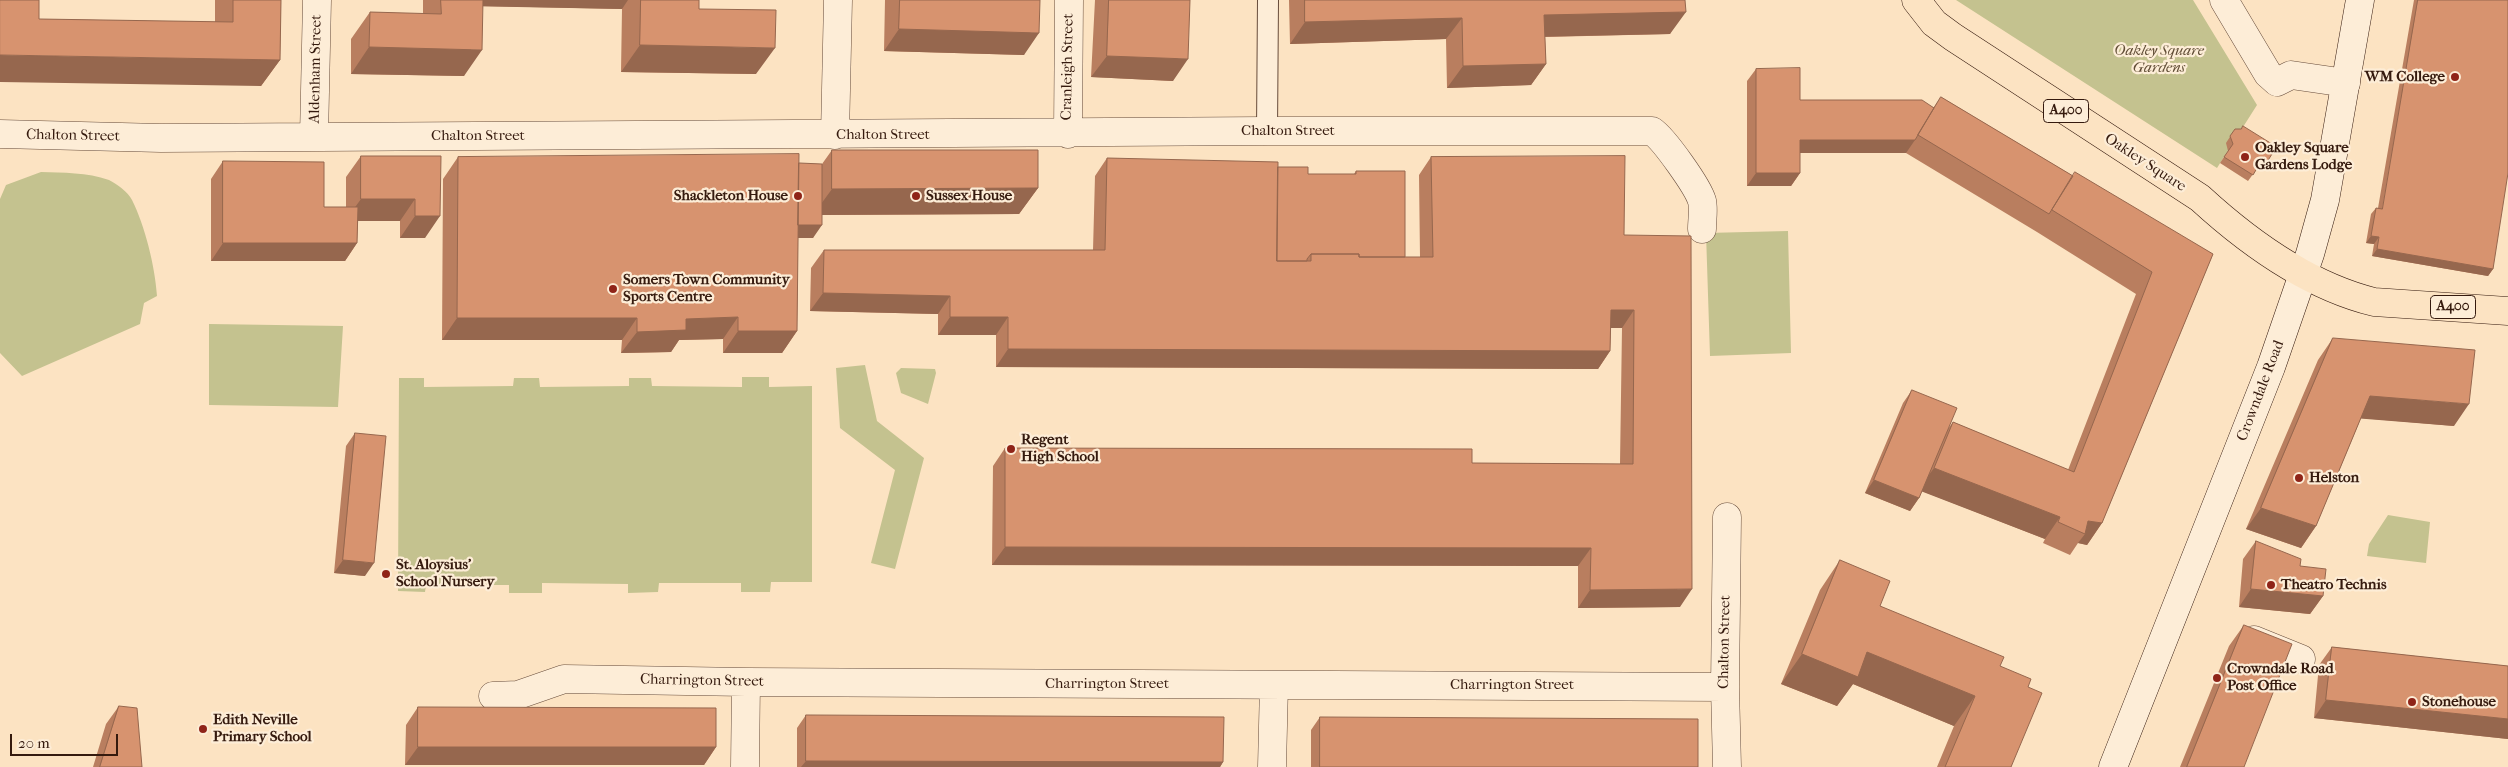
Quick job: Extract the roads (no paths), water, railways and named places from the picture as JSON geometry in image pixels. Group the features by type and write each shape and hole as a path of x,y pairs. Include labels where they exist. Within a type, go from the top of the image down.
{"highway":[{"name":"Oakley Square","path":"1916,0 1934,23 1953,37 2200,198 2221,218 2303,274"},
{"name":"A400","path":"2303,274 2358,298 2374,302 2508,311"}],"street":[{"name":"Aldenham Street","path":"314,137 318,0"},
{"path":"835,135 838,0"},
{"name":"Cranleigh Street","path":"1068,134 1069,0"},
{"path":"2224,0 2268,74 2277,82 2291,75 2346,82"},
{"name":"Crowndale Road","path":"2113,767 2271,367 2303,274 2324,203 2360,0"},
{"name":"Chalton Street","path":"0,134 161,138 1068,134 1267,131 1652,132 1661,137 1670,149 1702,200 1702,228"},
{"name":"Chalton Street","path":"1727,517 1724,687 1727,767"},
{"path":"2239,634 2301,659"},
{"name":"Charrington Street","path":"493,696 518,695 564,679 746,682 1724,687"},
{"path":"746,682 746,767"},
{"path":"1272,767 1274,685"}],"lane":[{"path":"1267,131 1268,0"}],"place":[{"name":"WM College","path":"2455,77"},
{"name":"Oakley Square Gardens Lodge","path":"2245,157"},
{"name":"Shackleton House","path":"798,196"},
{"name":"Sussex House","path":"916,196"},
{"name":"Somers Town Community Sports Centre","path":"613,289"},
{"name":"Regent High School","path":"1011,449"},
{"name":"Helston","path":"2299,478"},
{"name":"St. Aloysius' School Nursery","path":"386,574"},
{"name":"Theatro Technis","path":"2271,585"},
{"name":"Crowndale Road Post Office","path":"2217,678"},
{"name":"Stonehouse","path":"2412,702"},
{"name":"Edith Neville Primary School","path":"203,729"}],"park label":[{"name":"Oakley Square Gardens","path":"2159,60"}]}
